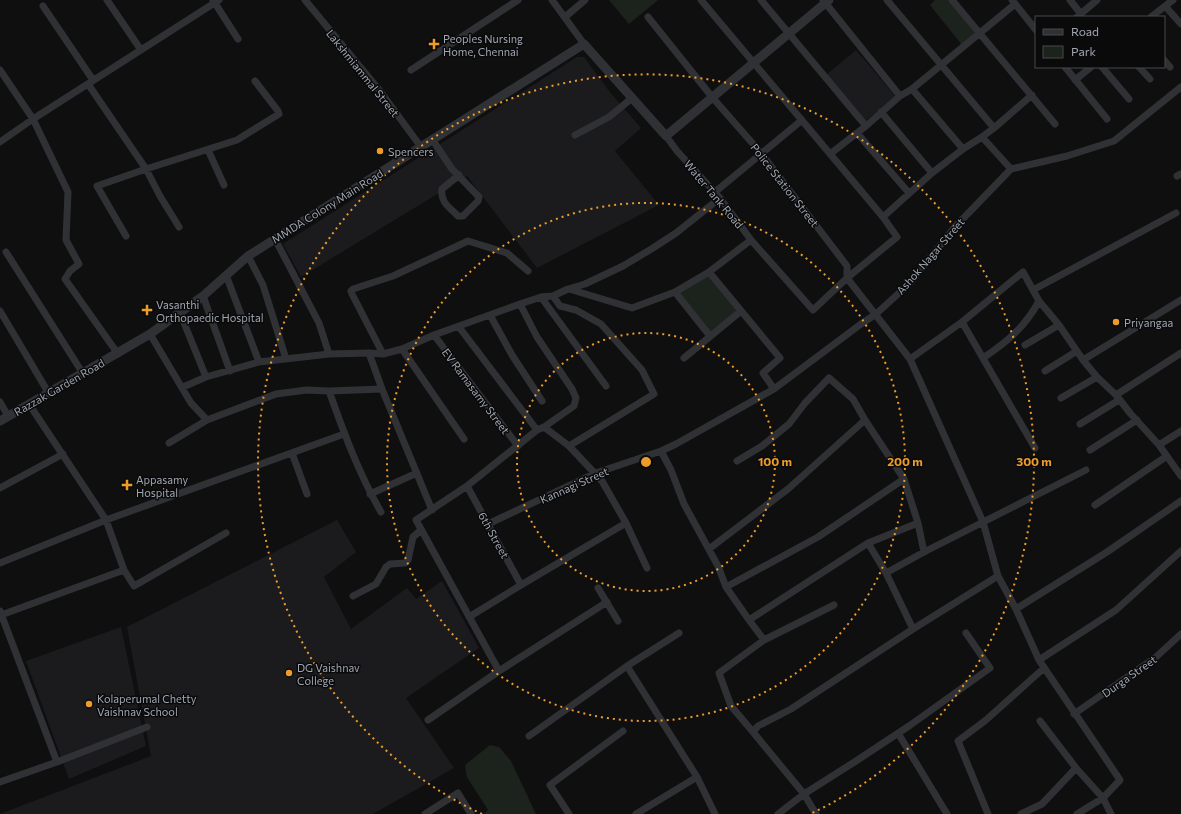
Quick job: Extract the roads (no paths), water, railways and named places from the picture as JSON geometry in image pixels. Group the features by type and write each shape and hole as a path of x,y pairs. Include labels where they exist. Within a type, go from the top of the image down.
{"street":[{"path":"107,0 141,50"},
{"path":"412,70 518,0"},
{"path":"552,0 584,44"},
{"path":"565,16 585,0"},
{"path":"701,0 883,217 897,236 847,278 910,359 983,522 998,576 1016,609 1039,660 1074,714 1120,780 1103,798 1077,814"},
{"path":"762,0 866,126"},
{"path":"887,0 994,128"},
{"path":"952,0 1055,124"},
{"path":"1070,0 1079,15 1097,0"},
{"path":"1153,16 1173,0"},
{"path":"0,142 33,119 216,1 238,39"},
{"name":"Lakshmiammal Street","path":"309,1 421,146"},
{"path":"666,136 789,34 826,1 900,96"},
{"path":"830,154 858,133 900,96 912,89 980,33 1013,2 1035,29"},
{"path":"42,6 146,169 178,227"},
{"path":"1165,6 1181,24"},
{"name":"Police Station Street","path":"648,17 712,97 761,153 847,266 847,278"},
{"name":"MMDA Colony Main Road","path":"118,354 150,334 203,296 248,256 584,44"},
{"name":"Water Tank Road","path":"584,44 666,136 677,151 715,192 752,240 813,310 847,278"},
{"path":"1165,61 1170,67"},
{"path":"1066,68 1107,119"},
{"path":"1076,80 1090,68"},
{"path":"1103,68 1129,100"},
{"path":"1140,68 1150,79"},
{"path":"0,70 33,119 68,192 66,240 79,264 70,271 65,279 118,354"},
{"path":"126,236 96,186 237,140 279,114 256,81"},
{"path":"982,138 1011,169 1067,156 1114,141 1181,88"},
{"path":"912,89 963,149"},
{"path":"883,217 932,173 963,149 982,138 1032,95"},
{"path":"575,135 609,117 632,98"},
{"path":"881,112 932,173"},
{"path":"715,192 802,120"},
{"path":"858,133 909,193"},
{"path":"432,140 452,169 458,175 479,197 478,201 463,216 458,216 441,196 442,189 458,175"},
{"path":"208,150 224,185"},
{"name":"Ashok Nagar Street","path":"661,451 774,389 876,314 910,283 954,228 1011,169"},
{"path":"183,387 206,377 259,362 329,354 383,354 402,349 434,335 520,304 541,297 553,296 568,289 585,284 623,266 676,233 720,198"},
{"path":"1033,290 1176,213"},
{"path":"275,239 319,323 329,354"},
{"path":"383,354 352,294 351,291 353,289 393,276 468,240 507,253 528,271"},
{"path":"568,289 632,308 675,292 709,272 752,240"},
{"path":"6,252 82,372"},
{"path":"248,256 263,285 286,359"},
{"path":"709,272 780,358 763,373 774,389"},
{"path":"910,359 962,322 1023,272 1039,301 1059,325 1083,360 1097,377 1118,397 1159,445 1180,474"},
{"path":"226,276 259,362"},
{"path":"675,292 710,336"},
{"path":"203,296 230,371"},
{"path":"553,296 560,306 576,310 601,324 642,370 654,394 569,446"},
{"path":"541,297 606,386"},
{"path":"1083,360 1181,300"},
{"path":"983,358 1000,347 1018,331 1032,314 1039,301"},
{"path":"499,671 416,520 467,486 540,429 574,406 576,398 572,389 537,337 520,304"},
{"path":"0,311 48,392"},
{"path":"684,358 741,311"},
{"path":"180,313 206,377"},
{"path":"490,315 512,355 542,401"},
{"path":"962,322 1035,448"},
{"path":"1025,345 1059,325"},
{"path":"459,327 540,429 569,446 602,481 626,523 647,568"},
{"path":"150,334 183,387 191,403 207,420"},
{"name":"EV Ramasamy Street","path":"434,335 518,446"},
{"path":"402,349 464,439"},
{"path":"1045,371 1077,351"},
{"path":"369,353 382,389 432,510"},
{"path":"1080,424 1181,353"},
{"name":"Razzak Garden Road","path":"4,418 82,372 118,354"},
{"path":"1061,398 1097,377"},
{"path":"737,461 762,446 789,424 805,403 829,378 853,399 904,479 918,523 924,552"},
{"path":"169,444 207,420 276,394 307,390 329,391 382,389"},
{"path":"329,391 344,434 370,494 381,512"},
{"path":"0,402 4,418"},
{"path":"30,404 106,520 124,570 134,586 226,533"},
{"path":"709,549 788,489 865,420"},
{"path":"1090,450 1137,420"},
{"path":"1159,445 1181,431"},
{"path":"0,563 106,520 344,434"},
{"path":"661,451 671,470 684,504 718,566 726,587 764,640"},
{"name":"Kannagi Street","path":"488,524 596,474 661,451"},
{"path":"292,452 307,494"},
{"path":"0,488 63,454"},
{"path":"1095,505 1167,456"},
{"path":"886,573 924,552 1086,470"},
{"path":"370,494 417,473"},
{"path":"726,587 818,537 904,479"},
{"name":"6th Street","path":"467,486 521,585"},
{"path":"1016,609 1107,552 1181,501"},
{"path":"469,617 626,523"},
{"path":"749,620 868,543 918,523"},
{"path":"353,596 376,584 386,567 390,564 405,563 408,560 412,537 421,530"},
{"path":"868,543 886,573 913,629"},
{"path":"1039,660 1116,610 1181,551"},
{"path":"57,762 1,613 124,570"},
{"path":"752,732 758,726 791,709 913,629 998,576"},
{"path":"598,588 608,602 618,621"},
{"path":"428,720 499,671 608,602"},
{"path":"816,814 804,794 730,706 719,673 764,640 834,605"},
{"path":"529,736 627,666 679,633"},
{"path":"778,814 804,794 898,734 990,668 966,633"},
{"name":"Durga Street","path":"1074,714 1156,657 1181,634"},
{"path":"627,666 697,777 715,814"},
{"path":"988,814 958,741 986,720 1044,668"},
{"path":"1040,721 1076,768 1103,798 1111,814"},
{"path":"0,781 57,762 147,727"},
{"path":"569,814 550,785 623,731"},
{"path":"898,734 947,814"},
{"path":"1021,814 1042,804 1076,768"},
{"path":"636,814 697,777"},
{"path":"425,814 458,793 471,814"}],"place":[{"name":"Peoples Nursing Home, Chennai","path":"434,44"},
{"name":"Spencers","path":"380,151"},
{"name":"Vasanthi Orthopaedic Hospital","path":"147,310"},
{"name":"Priyangaa","path":"1116,322"},
{"name":"Appasamy Hospital","path":"127,485"},
{"name":"DG Vaishnav College","path":"289,673"},
{"name":"Kolaperumal Chetty Vaishnav School","path":"89,704"}]}
